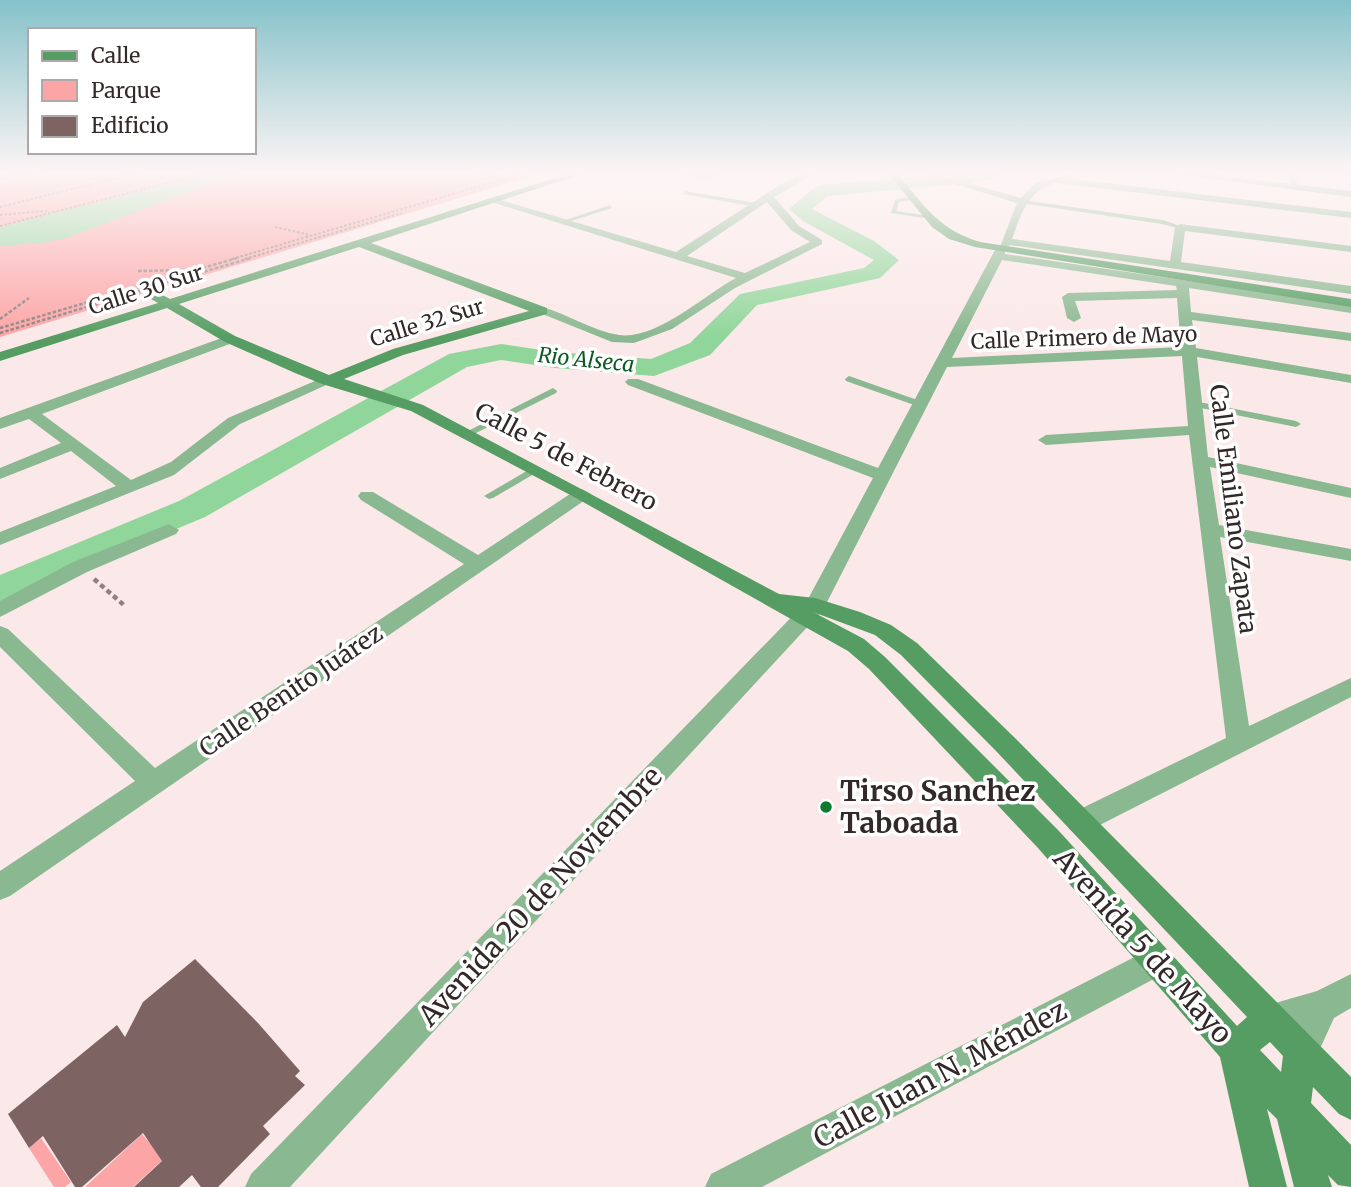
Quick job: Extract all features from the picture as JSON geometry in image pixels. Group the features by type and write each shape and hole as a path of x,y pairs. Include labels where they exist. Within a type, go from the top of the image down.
{"main road":[{"name":"Calle 30 Sur","path":"0,344 157,293 380,227"},
{"name":"Calle 30 Sur","path":"0,357 157,293 359,243 409,227"},
{"path":"939,227 965,241 1002,248 1351,303"},
{"path":"345,238 542,311"},
{"path":"1088,261 1351,296"},
{"name":"Calle 5 de Febrero","path":"157,293 230,339 327,381 417,408 773,598 810,611"},
{"name":"Calle 32 Sur","path":"327,381 398,352 542,311"},
{"name":"Avenida 5 de Mayo","path":"810,611 883,630 909,649 1351,1102"},
{"name":"Avenida 5 de Mayo","path":"810,611 877,663 1048,839 1235,1049 1351,1172"},
{"path":"1268,1187 1235,1049 1270,1020"},
{"path":"1301,1052 1292,1109 1313,1187"}],"street":[{"path":"581,227 746,277"},
{"path":"677,257 722,227"},
{"path":"542,311 617,339 629,340 651,335 746,277 789,260 825,251 826,248 794,227"},
{"name":"Avenida 20 de Noviembre","path":"264,1187 810,611 1011,227"},
{"path":"1175,265 1180,227"},
{"path":"1183,227 1351,249"},
{"path":"1002,248 1175,265 1351,290"},
{"path":"1002,248 1182,289 1351,309"},
{"path":"1074,317 1068,297 1182,289"},
{"name":"Calle Emiliano Zapata","path":"1182,289 1196,430 1239,741"},
{"path":"1185,315 1351,337"},
{"path":"0,424 230,339"},
{"name":"Calle Primero de Mayo","path":"942,363 1188,351 1351,379"},
{"path":"0,539 183,464 220,429 327,381"},
{"path":"633,382 882,475"},
{"path":"31,413 129,487"},
{"path":"1046,440 1196,430"},
{"path":"0,474 71,445"},
{"path":"1200,460 1351,493"},
{"name":"Calle Benito Juárez","path":"0,887 582,494"},
{"path":"367,496 478,564"},
{"path":"1209,529 1351,555"},
{"path":"0,610 80,567 169,530"},
{"path":"0,634 154,783"},
{"path":"1080,822 1351,687"},
{"name":"Calle Juan N. Méndez","path":"724,1187 1156,961"},
{"path":"1270,1020 1322,1006 1351,990"},
{"path":"1301,1052 1322,1006"}],"lane":[{"path":"849,379 920,404"},
{"path":"467,434 553,391"},
{"path":"1194,404 1296,424"},
{"path":"489,496 535,469"}],"path":[{"path":"277,227 318,237"},
{"path":"0,330 337,227"},
{"path":"0,330 157,293 350,227"},
{"path":"138,271 194,270"},
{"path":"0,319 29,298"},
{"path":"80,567 125,606"}],"green space":[{"path":"0,227 362,227 0,337"},
{"path":"142,1134 148,1141 179,1145 133,1187 85,1187"},
{"path":"41,1138 71,1182 65,1187 54,1187 29,1148"}],"shaded area":[{"path":"0,227 94,227 66,238 41,243 0,246"}],"building":[{"path":"195,959 258,1023 300,1071 295,1076 305,1085 263,1126 270,1134 218,1187 201,1187 192,1175 179,1187 134,1187 162,1161 143,1133 82,1187 75,1187 43,1136 29,1148 8,1114 117,1025 125,1037 143,1002"}],"waterway":[{"name":"Rio Alseca","path":"0,590 192,509 459,360 501,352 555,360 654,368 700,349 749,299 872,273 888,260 830,227"}],"place":[{"name":"Tirso Sanchez Taboada","path":"826,807"}]}
